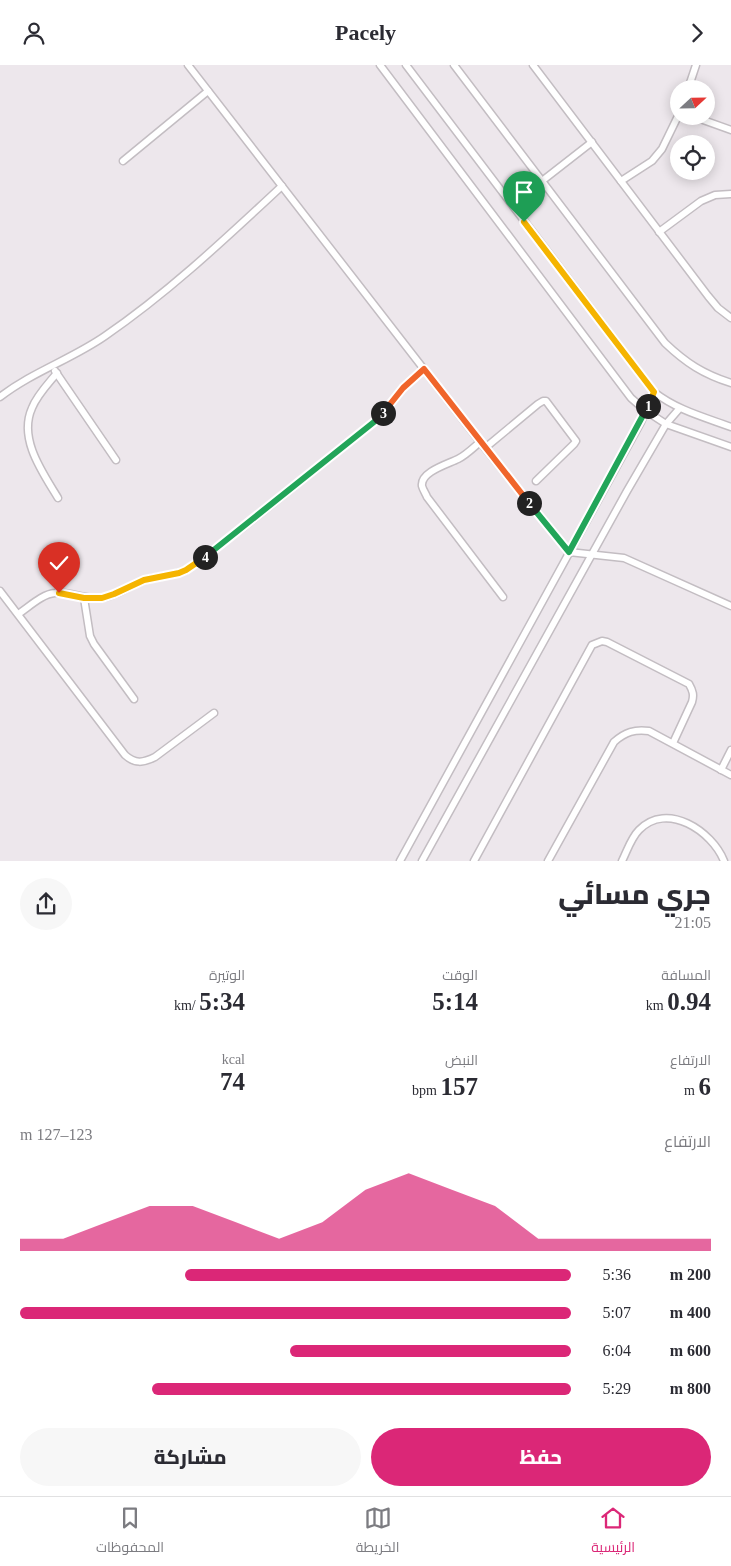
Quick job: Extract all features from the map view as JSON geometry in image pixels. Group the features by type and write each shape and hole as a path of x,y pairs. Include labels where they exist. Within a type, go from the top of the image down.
{"street":[{"path":"188,65 480,442 569,552 624,558 731,606"},
{"path":"380,65 631,398 666,424 731,447"},
{"path":"406,65 654,392 666,402 679,409 731,427"},
{"path":"454,65 665,343 693,367 712,377 731,383"},
{"path":"533,65 708,296 718,308 731,318"},
{"path":"691,80 696,65"},
{"path":"123,161 208,91"},
{"path":"715,124 731,129"},
{"path":"621,181 652,161 662,149 674,125"},
{"path":"542,181 592,142"},
{"path":"0,397 24,381 96,343 168,290 282,186"},
{"path":"659,232 701,201 715,195 731,194"},
{"path":"52,366 116,460"},
{"path":"18,614 54,593 84,598 102,598 144,580 179,573 195,564 374,422 403,388 424,369"},
{"path":"57,373 37,397 31,409 28,428 34,455 58,499"},
{"path":"400,861 646,411 654,392"},
{"path":"485,448 538,404 546,401 576,441 536,481"},
{"path":"422,861 627,491 666,424 679,409"},
{"path":"480,442 460,458 443,465 428,475 423,481 422,486 427,497 503,597"},
{"path":"0,591 131,761 138,763 146,762 155,757 214,713"},
{"path":"84,598 90,636 134,699"},
{"path":"474,861 592,645 602,641 607,642 689,684 693,696 692,702 674,743"},
{"path":"548,861 614,742 626,733 641,730 649,731 731,775"},
{"path":"721,770 731,750"},
{"path":"622,861 639,830 652,822 667,818 682,821 696,828 715,846 724,861"}],"route":[{"path":"59,593 84,598 102,598 144,580 186,570 241,529 374,422 403,388 424,369 569,552 640,422 654,392 636,371 524,222"}]}
